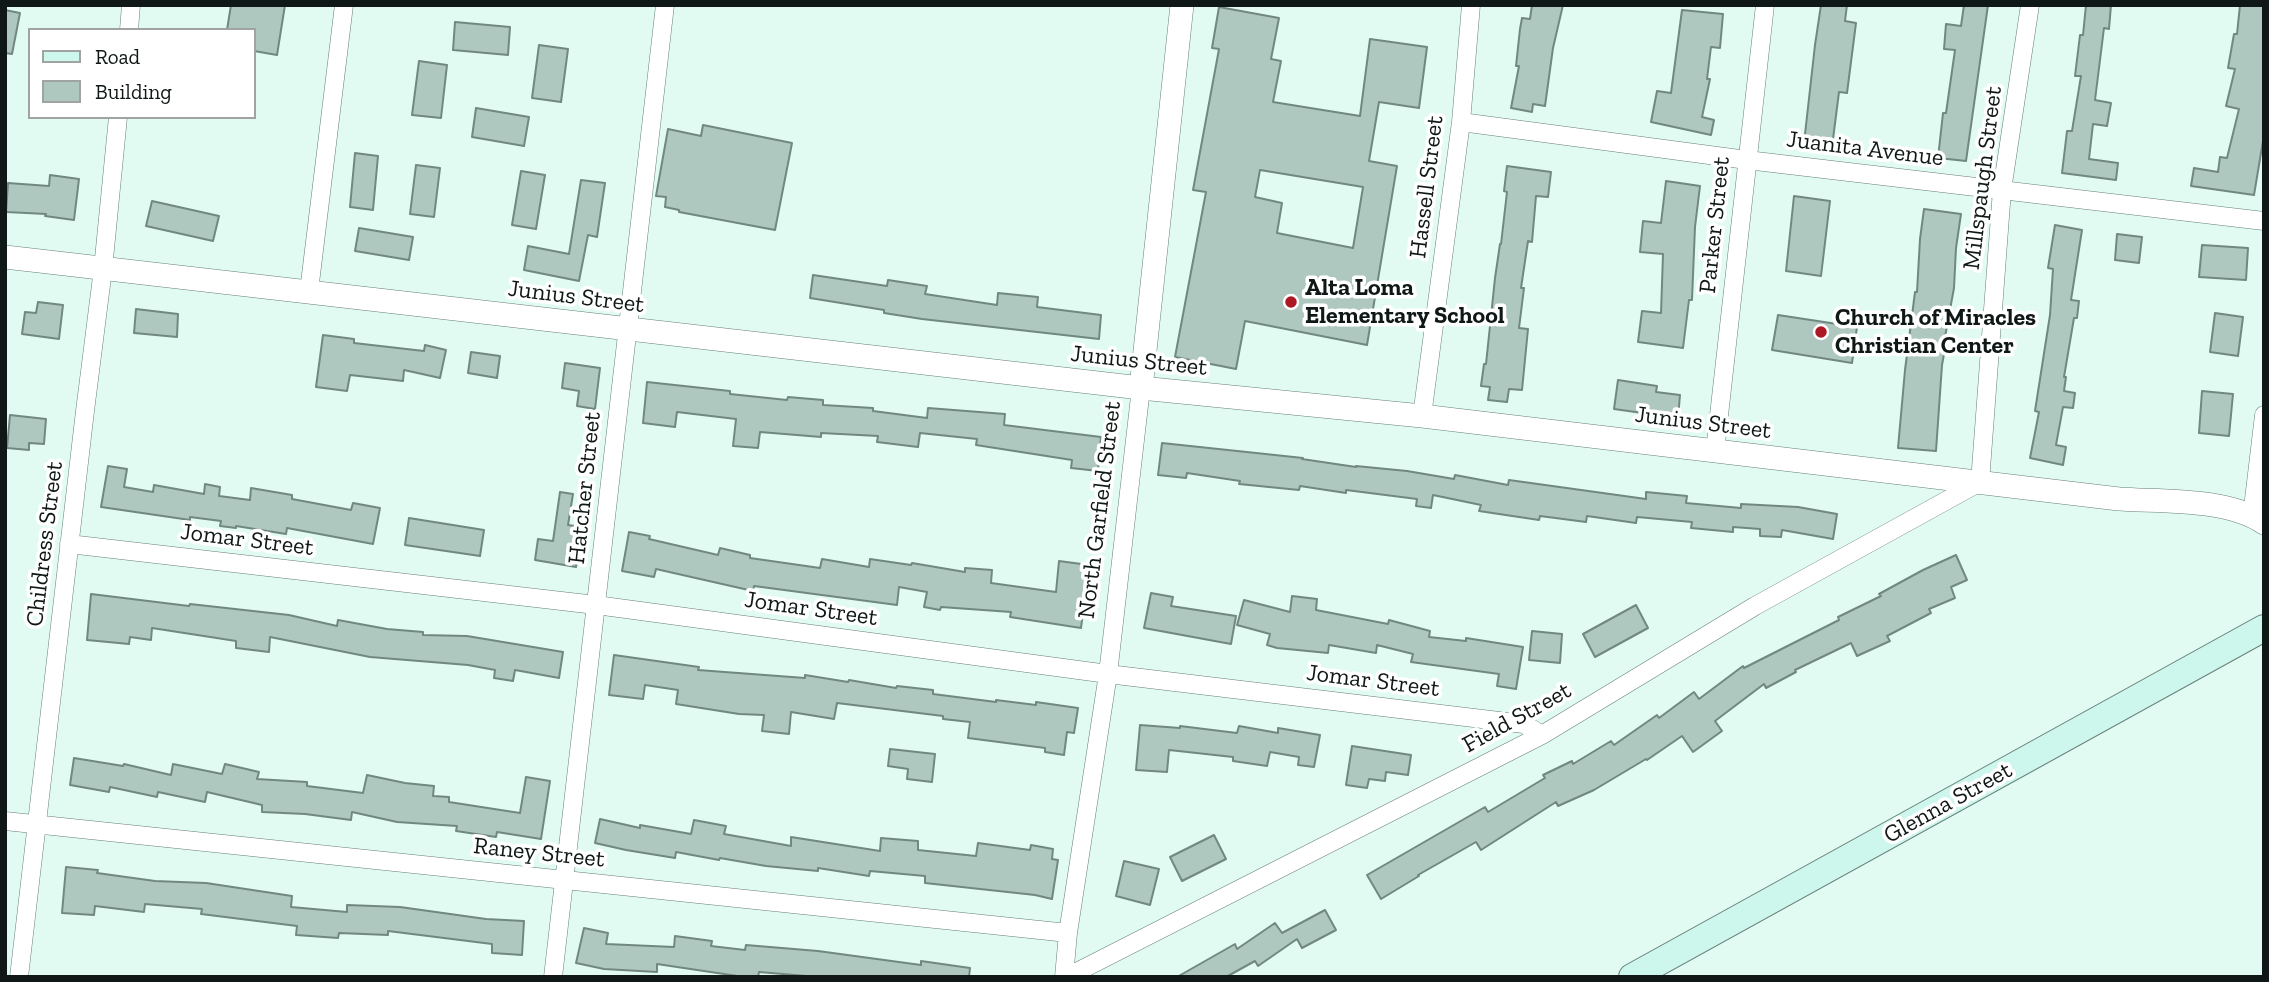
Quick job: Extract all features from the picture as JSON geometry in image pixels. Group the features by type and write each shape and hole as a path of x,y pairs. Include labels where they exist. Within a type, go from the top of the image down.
{"main road":[{"name":"Glenna Street","path":"1632,977 2264,628"}],"street":[{"path":"128,28 131,5"},
{"path":"309,291 344,5"},
{"name":"Hatcher Street","path":"553,977 665,5"},
{"name":"North Garfield Street","path":"1066,977 1068,933 1108,674 1182,5"},
{"name":"Hassell Street","path":"1422,416 1461,122 1471,5"},
{"name":"Parker Street","path":"1714,451 1765,5"},
{"name":"Millspaugh Street","path":"1980,482 2002,190 2030,5"},
{"name":"Childress Street","path":"19,977 103,269 118,119"},
{"name":"Juanita Avenue","path":"1461,122 1747,160 2264,221"},
{"name":"Junius Street","path":"5,257 1140,388 1422,416 2119,499 2205,504 2258,519"},
{"path":"2258,519 2264,415"},
{"name":"Field Street","path":"1066,977 1542,735 1755,606 1980,482"},
{"name":"Jomar Street","path":"69,544 596,605 1108,674 1524,724 1542,735"},
{"name":"Raney Street","path":"5,821 1068,933"}],"building":[{"path":"231,5 285,5 277,55 256,51 256,28 227,28"},
{"path":"1532,5 1563,5 1553,48 1545,106 1533,104 1532,112 1511,108 1519,66 1516,66 1522,18 1530,19"},
{"path":"1821,5 1847,5 1845,21 1856,23 1847,93 1839,92 1832,147 1804,143"},
{"path":"1964,5 1988,5 1966,161 1938,158 1955,50 1944,49 1946,24 1961,26"},
{"path":"2086,5 2111,5 2109,29 2104,28 2095,100 2111,103 2107,126 2093,124 2089,159 2118,163 2116,180 2062,173 2067,131 2072,131 2081,76 2075,76"},
{"path":"2240,5 2264,5 2264,135 2254,195 2191,186 2194,168 2218,172 2220,157 2227,158 2239,109 2226,106 2235,69 2228,68 2234,34 2237,34"},
{"path":"1219,7 1279,18 1271,59 1281,61 1273,102 1360,116 1370,39 1427,47 1419,108 1379,102 1369,161 1397,166 1367,345 1245,321 1236,369 1175,357 1206,192 1193,190 1219,49 1212,48","holes":["1260,170 1363,187 1353,248 1277,233 1282,203 1255,197"]},
{"path":"5,10 20,13 12,54 5,53"},
{"path":"1682,10 1723,14 1720,48 1711,47 1707,79 1710,79 1702,117 1714,120 1711,135 1651,122 1657,91 1671,93"},
{"path":"455,22 510,27 508,55 453,50"},
{"path":"539,45 568,49 561,102 532,98"},
{"path":"419,61 447,65 441,118 412,115"},
{"path":"476,108 529,117 524,146 472,137"},
{"path":"703,125 792,143 775,230 679,212 665,207 666,197 656,196 668,129 701,136"},
{"path":"355,153 378,156 373,210 350,207"},
{"path":"416,165 440,168 434,217 410,214"},
{"path":"1507,166 1551,172 1548,197 1536,196 1532,242 1528,241 1521,288 1524,288 1519,328 1528,329 1522,390 1509,389 1507,402 1488,400 1490,387 1481,386 1501,244"},
{"path":"521,171 545,175 536,229 512,225"},
{"path":"50,175 79,179 74,220 45,216 46,214 6,212 8,183 49,186"},
{"path":"581,180 605,183 597,237 588,235 579,281 524,270 528,246 569,254"},
{"path":"1666,181 1700,186 1695,227 1692,300 1689,300 1683,348 1638,342 1642,311 1661,313 1663,254 1640,252 1643,221 1661,223"},
{"path":"1794,196 1830,201 1821,276 1786,271"},
{"path":"152,201 219,216 213,241 146,226"},
{"path":"1924,209 1961,214 1954,288 1942,365 1936,451 1898,448"},
{"path":"2055,225 2082,230 2071,300 2079,301 2077,318 2074,318 2064,377 2064,391 2075,393 2073,408 2063,407 2056,445 2066,447 2063,465 2030,458 2039,412 2035,411 2050,315 2053,269 2048,268"},
{"path":"359,228 413,237 409,260 355,251"},
{"path":"2117,234 2142,237 2139,263 2115,260"},
{"path":"2202,245 2248,248 2246,280 2199,277"},
{"path":"813,275 887,286 888,280 927,286 925,294 997,305 998,293 1038,297 1037,307 1101,315 1099,339 922,319 810,298"},
{"path":"38,302 63,305 59,339 22,334 25,312 36,313"},
{"path":"136,309 178,314 177,337 134,333"},
{"path":"2215,313 2243,317 2238,356 2210,352"},
{"path":"1778,315 1857,327 1852,363 1772,350"},
{"path":"323,335 354,339 354,343 424,351 425,345 446,350 440,378 404,370 403,381 350,375 347,391 316,387"},
{"path":"471,352 500,356 497,378 468,373"},
{"path":"565,363 600,368 595,409 577,406 579,391 562,388"},
{"path":"1618,380 1657,386 1656,392 1680,395 1678,418 1614,409"},
{"path":"647,382 787,400 788,397 823,400 823,405 873,408 873,411 927,418 928,408 1005,414 1004,425 1101,437 1098,471 1071,468 1072,460 976,445 977,439 920,433 918,447 877,442 878,436 821,433 821,437 760,432 758,448 733,446 736,419 677,412 675,427 643,423"},
{"path":"2202,391 2233,394 2229,436 2199,433"},
{"path":"10,415 46,419 44,444 29,443 29,450 7,448"},
{"path":"1162,443 1303,458 1454,479 1455,475 1508,485 1509,480 1646,499 1646,492 1687,496 1686,503 1741,508 1741,504 1798,507 1837,514 1833,539 1782,530 1781,537 1760,536 1760,529 1733,527 1733,532 1691,528 1692,522 1637,517 1636,523 1587,516 1586,522 1540,516 1539,520 1479,511 1481,505 1433,495 1431,508 1416,506 1417,499 1346,490 1346,493 1300,486 1299,490 1239,484 1240,481 1187,473 1186,478 1158,475"},
{"path":"108,466 127,469 124,487 153,492 154,485 204,494 205,484 220,487 219,496 250,500 251,488 351,510 353,503 380,508 373,544 287,528 286,534 220,526 221,521 190,517 190,520 101,507"},
{"path":"560,492 573,494 568,525 582,527 576,567 535,560 538,539 553,541"},
{"path":"409,518 484,530 480,556 405,545"},
{"path":"629,532 718,555 720,548 750,555 750,558 820,568 822,559 869,567 870,559 965,572 965,568 992,570 991,583 1056,592 1059,561 1089,565 1081,628 1010,617 1011,612 924,607 927,592 899,587 897,605 754,586 753,591 656,569 654,577 622,571"},
{"path":"1956,555 1967,580 1951,587 1955,598 1929,609 1931,613 1887,636 1890,641 1857,656 1851,643 1795,670 1796,672 1766,688 1764,684 1715,721 1722,731 1693,752 1682,736 1647,760 1594,790 1558,806 1556,802 1481,850 1476,842 1381,899 1367,875 1485,807 1488,812 1545,778 1543,775 1572,761 1573,764 1611,741 1614,745 1657,715 1659,718 1694,692 1699,699 1743,666 1744,668 1839,620 1838,617 1881,596 1879,594"},
{"path":"1151,593 1173,597 1171,606 1236,616 1231,644 1144,628"},
{"path":"91,594 289,615 337,626 338,620 423,632 423,635 467,636 563,652 559,678 515,670 513,681 494,678 495,670 468,665 370,657 270,637 269,652 236,648 236,641 152,628 151,640 130,637 129,644 87,640"},
{"path":"1292,596 1317,599 1316,610 1388,624 1389,620 1430,631 1429,637 1466,641 1466,638 1523,647 1516,689 1497,686 1499,674 1411,662 1413,654 1377,645 1376,653 1329,645 1328,653 1277,648 1267,645 1270,634 1237,625 1244,600 1290,612"},
{"path":"1636,605 1648,628 1595,657 1583,634"},
{"path":"1532,631 1562,634 1560,663 1529,660"},
{"path":"614,655 699,667 698,670 805,678 805,675 896,688 933,690 933,694 996,702 1036,705 1036,702 1078,708 1074,733 1067,732 1064,755 1045,752 1045,748 968,738 970,722 943,719 943,716 837,703 834,719 791,712 789,734 762,731 764,715 739,714 676,704 678,690 645,685 643,699 609,695"},
{"path":"1140,725 1180,726 1237,733 1239,726 1278,733 1278,728 1320,735 1314,767 1298,765 1299,757 1270,752 1267,766 1233,761 1233,757 1169,750 1167,772 1136,770"},
{"path":"1352,746 1411,755 1408,775 1386,772 1385,781 1369,779 1367,788 1346,785"},
{"path":"890,749 935,754 932,782 907,779 908,769 888,766"},
{"path":"74,758 123,766 124,764 171,775 173,764 222,774 225,764 259,772 257,779 307,782 307,786 363,793 367,775 434,786 433,796 449,797 449,802 520,813 526,777 550,781 541,839 497,832 496,837 456,831 457,826 397,822 352,812 351,820 262,812 262,805 207,792 205,802 158,792 157,797 110,787 109,792 70,785"},
{"path":"600,819 640,828 640,825 691,834 694,820 726,826 724,834 791,846 791,837 880,851 881,838 918,841 918,850 976,856 978,843 1030,850 1031,845 1053,849 1052,859 1058,860 1052,899 925,883 925,876 870,871 869,876 818,868 818,871 766,866 676,852 675,858 626,850 595,843"},
{"path":"1214,835 1226,859 1182,881 1170,857"},
{"path":"1124,861 1159,869 1150,905 1116,896"},
{"path":"66,867 155,881 206,883 292,896 291,907 347,912 347,905 400,907 486,919 524,921 522,955 492,953 492,944 388,931 388,935 339,933 338,938 296,935 297,926 201,914 202,909 145,904 144,912 95,906 94,915 62,913"},
{"path":"1325,910 1336,930 1302,948 1297,939 1258,966 1255,961 1226,977 1177,977 1235,944 1237,949 1275,923 1282,933"},
{"path":"584,928 608,933 606,944 674,947 675,936 712,941 711,946 745,950 746,945 818,951 921,965 921,961 970,968 969,977 818,977 759,972 758,977 744,977 657,964 657,972 604,969 576,963"}],"place":[{"name":"Alta Loma Elementary School","path":"1291,302"},
{"name":"Church of Miracles Christian Center","path":"1821,332"}]}
